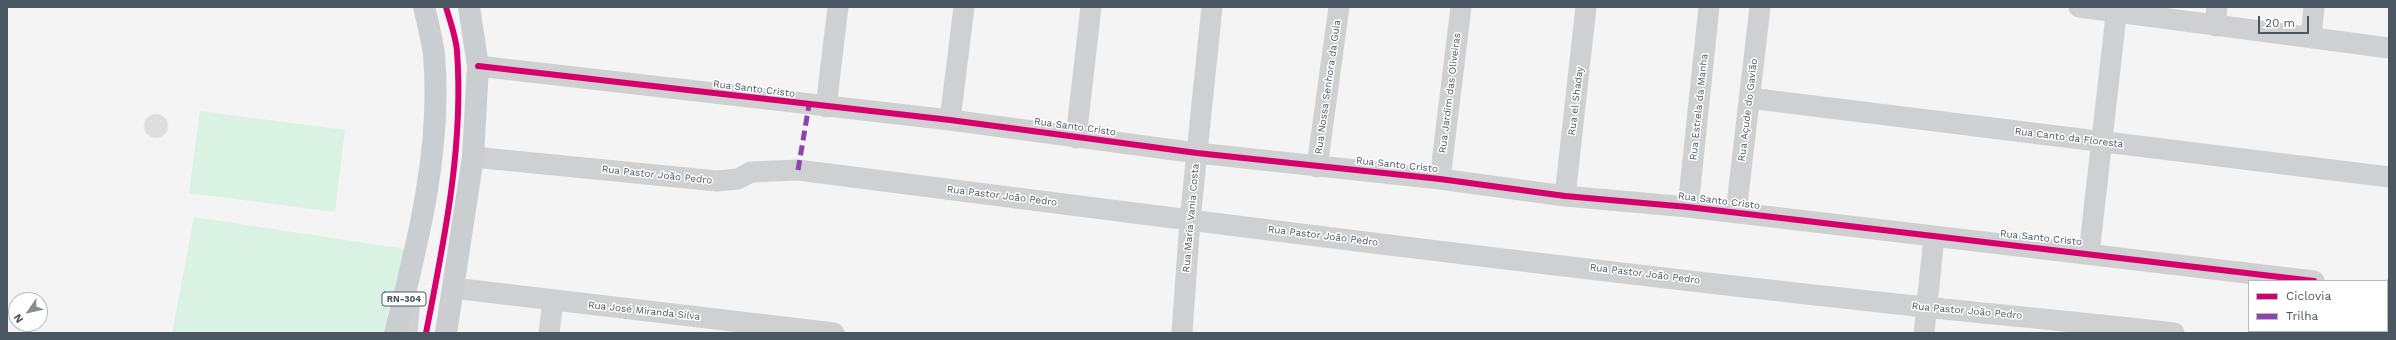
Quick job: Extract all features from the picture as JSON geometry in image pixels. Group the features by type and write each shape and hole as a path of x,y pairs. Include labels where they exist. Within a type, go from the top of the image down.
{"main road":[{"name":"RN-304","path":"396,333 412,265 433,155 434,53 424,7"},
{"path":"446,333 473,157 478,66 470,7"}],"street":[{"path":"826,106 838,7"},
{"path":"950,120 964,7"},
{"path":"1076,138 1092,7"},
{"name":"Rua Maria Vania Costa","path":"1182,333 1190,220 1212,7"},
{"name":"Rua Nossa Senhora da Guia","path":"1317,167 1339,7"},
{"name":"Rua Jardim das Oliveiras","path":"1440,179 1461,7"},
{"name":"Rua el Shaday","path":"1565,196 1586,7"},
{"name":"Rua Estrela da Manha","path":"1688,207 1709,7"},
{"name":"Rua Açude do Gavião","path":"1736,213 1760,7"},
{"path":"2079,7 2216,16 2311,38 2389,48"},
{"path":"2311,38 2314,7"},
{"path":"2089,254 2117,10"},
{"name":"Rua Santo Cristo","path":"478,66 950,120 1197,153 1440,179 1565,196 1688,207 2306,280"},
{"name":"Rua Canto da Floresta","path":"1749,98 2389,177"},
{"name":"Rua Pastor João Pedro","path":"473,157 717,181 738,179 751,172 798,170 1190,220 1927,308 2071,320 2174,333"},
{"path":"1924,333 1934,237"},
{"path":"407,333 412,265"},
{"name":"Rua José Miranda Silva","path":"453,288 553,301 711,326 834,333"},
{"path":"549,333 553,301"}],"green space":[{"path":"200,111 345,130 335,212 189,193"},
{"path":"194,217 405,249 383,333 172,333"}],"building":[{"path":"156,114 164,118 168,126 164,134 156,138 148,134 144,126 148,118"}],"marked path":[{"path":"798,170 809,105"}],"cycle path":[{"path":"426,333 446,228 458,122 457,51 446,7"},
{"path":"478,66 950,120 1197,153 1440,179 1565,196 1688,207 2306,280"}]}
